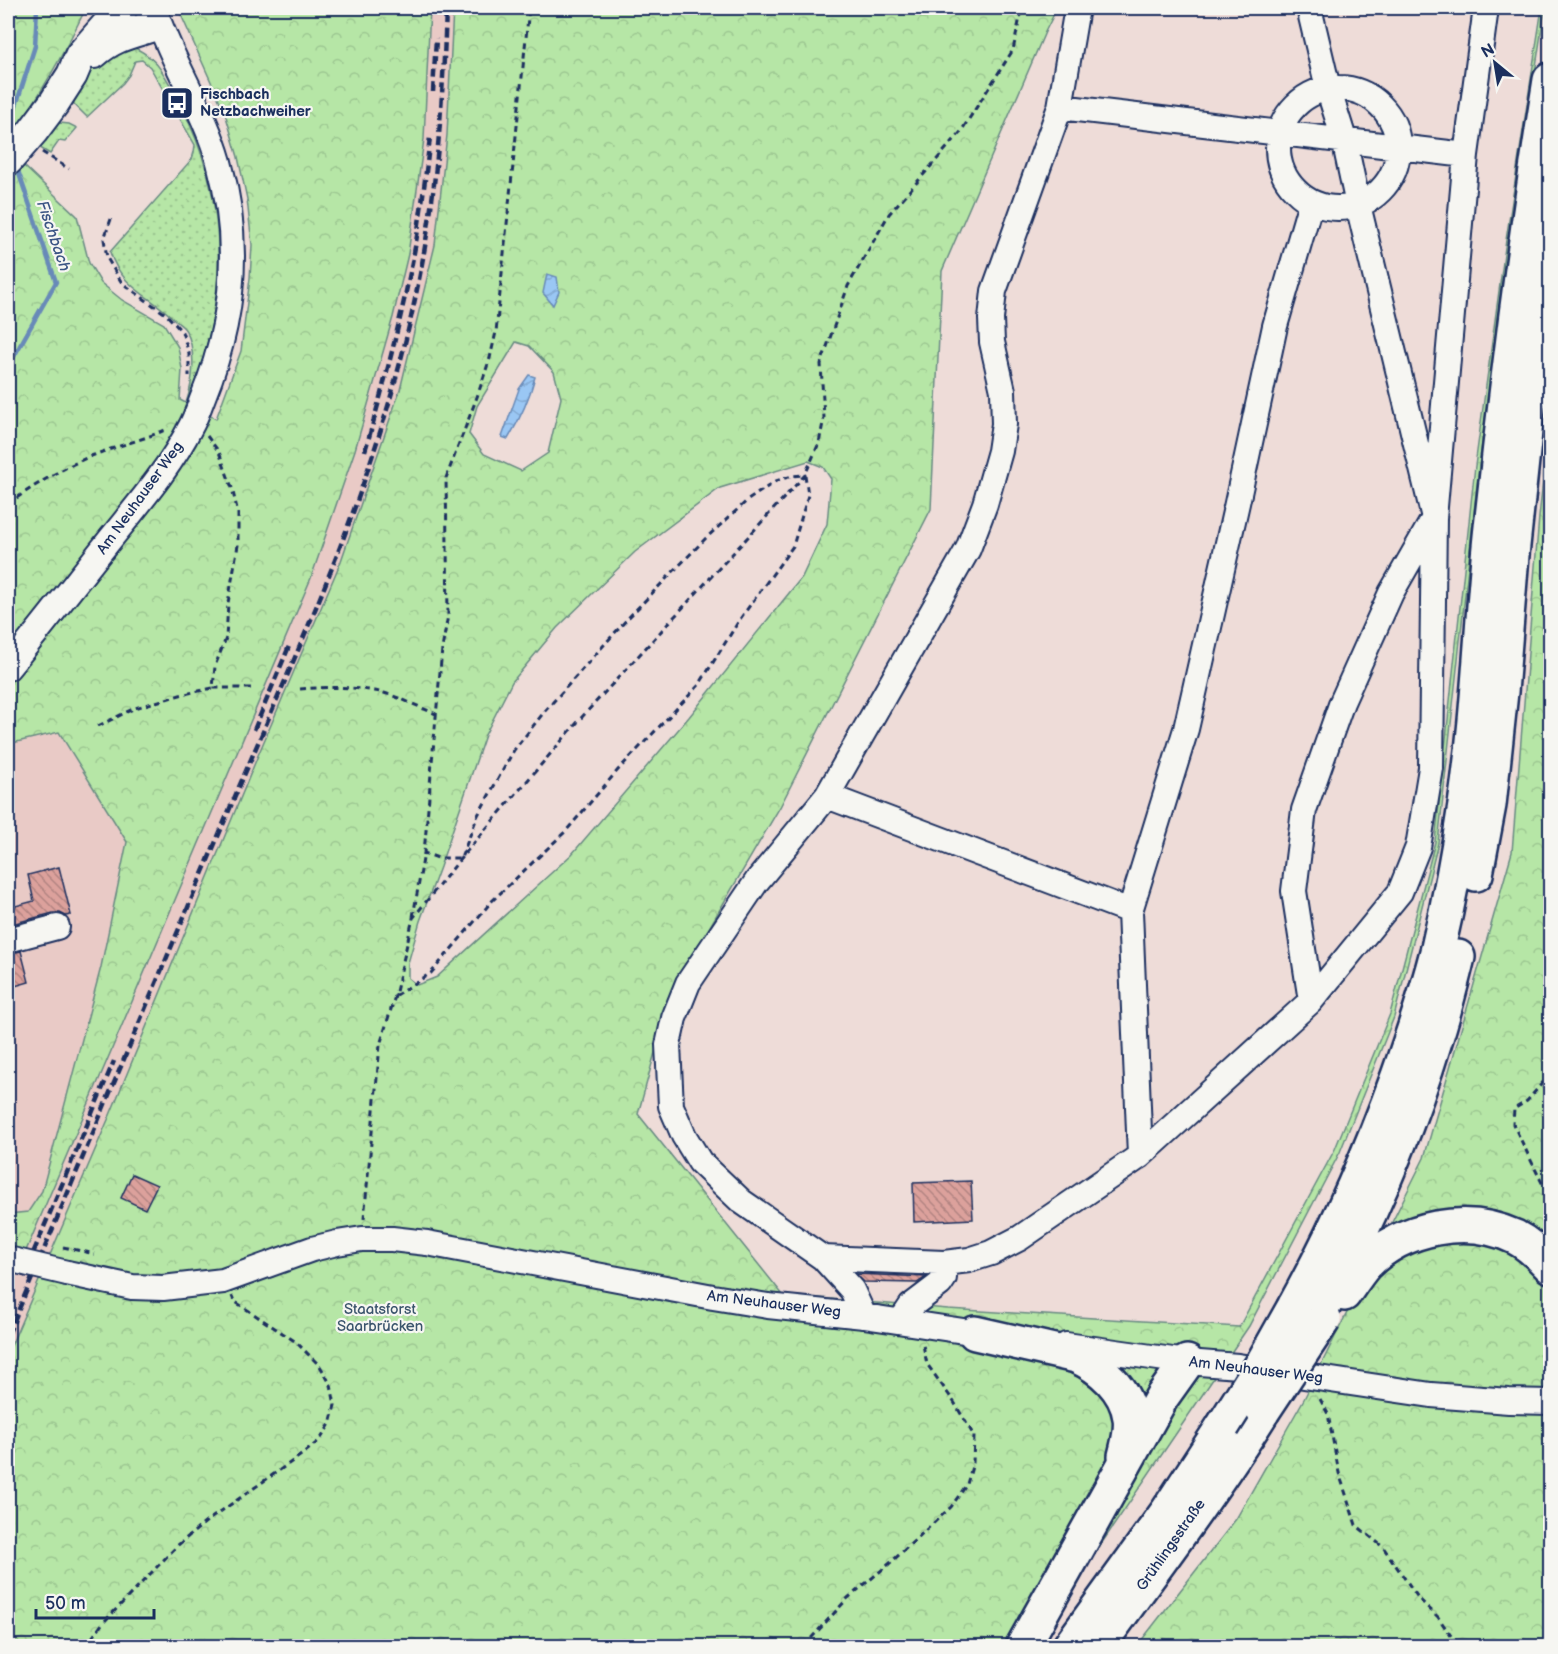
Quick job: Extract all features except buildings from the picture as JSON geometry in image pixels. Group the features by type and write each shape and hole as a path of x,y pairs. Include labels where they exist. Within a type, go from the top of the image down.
{"highway":[{"path":"1312,1314 1316,1268 1379,1129 1412,1035 1437,950 1451,886 1468,780 1478,690 1488,553 1502,429 1537,163 1551,80"},
{"path":"1070,1647 1167,1512 1233,1434 1263,1411 1312,1314 1339,1278 1401,1137 1435,1041 1462,942 1489,805 1525,432 1551,240"},
{"path":"1233,1434 1262,1364 1366,1264 1392,1244 1409,1235 1430,1229 1459,1226 1486,1228 1515,1237 1537,1252 1551,1266"},
{"path":"975,1333 1076,1356 1101,1369 1125,1399 1130,1417 1130,1432 1125,1456 1118,1474"},
{"path":"1023,1647 1162,1397 1187,1362"},
{"name":"Grühlingsstraße","path":"1098,1647 1185,1526 1233,1434"}],"main road":[{"path":"21,150 72,75 80,56 141,13"}],"street":[{"path":"864,1316 852,1290 823,1258 741,1201 700,1162 684,1136 671,1106 668,1046 674,1018 688,983 757,881 827,796 968,549 985,504 1000,451 1004,424 1003,391 992,342 991,319 994,291 1060,107 1077,8"},
{"path":"1309,8 1328,88 1344,139 1434,518 1391,593 1342,702 1304,810 1294,891 1311,1001"},
{"path":"823,1258 944,1263 969,1260 991,1253 1020,1238 1140,1156 1311,1001 1400,892 1418,848 1431,768 1434,518 1466,155 1486,8"},
{"name":"Am Neuhauser Weg","path":"8,668 163,471 191,426 213,374 226,326 232,247 227,200 219,161 204,122 176,63 141,13"},
{"path":"1328,88 1355,89 1379,102 1394,123 1398,134 1399,148 1395,170 1389,182 1370,200 1342,208 1330,208 1311,202 1293,189 1283,173 1278,154 1279,133 1285,119 1298,102 1328,88"},
{"path":"1060,107 1466,155"},
{"path":"1140,1156 1130,910 1186,729 1275,326 1311,202"},
{"path":"827,796 1130,910"},
{"path":"8,940 57,927"},
{"name":"Am Neuhauser Weg","path":"8,1259 132,1287 163,1288 224,1281 312,1249 362,1239 392,1239 427,1243 768,1306 909,1322 1187,1362 1238,1366 1431,1395 1551,1402"},
{"path":"909,1322 910,1306 940,1284 944,1278 944,1263"}],"path":[{"path":"362,1239 380,1045 395,996 413,918 424,853 442,649 448,615 446,478 477,397 496,332 529,8"},
{"path":"413,918 461,858 582,717 805,475 819,443 824,418 820,364 848,286 889,214 960,133 1013,50 1022,8"},
{"path":"21,150 69,169"},
{"path":"111,219 104,239 107,258 122,283 167,315 182,332 189,353 189,377"},
{"path":"8,504 47,477 94,455 147,438 178,425 191,426 207,436 219,452 238,513 238,545 228,603 226,638 215,666 213,688"},
{"path":"461,858 478,815 514,750 545,711 629,617 706,538 748,500 776,481 805,475"},
{"path":"395,996 431,973 492,901 566,831 618,770 699,685 740,619 793,546 808,495 805,475"},
{"path":"300,689 336,687 385,693 436,714"},
{"path":"98,726 135,708 180,695 213,688 253,688"},
{"path":"424,853 438,858 461,858"},
{"path":"1551,1074 1527,1101 1514,1109 1513,1124 1551,1199"},
{"path":"63,1247 95,1254"},
{"path":"86,1647 102,1624 178,1545 207,1521 304,1453 320,1440 330,1424 335,1406 331,1385 320,1366 296,1342 234,1301 224,1281"},
{"path":"804,1647 848,1598 951,1507 967,1484 973,1463 974,1436 954,1402 927,1364 909,1322"},
{"path":"1314,1377 1328,1414 1339,1473 1356,1525 1383,1547 1419,1599 1438,1617 1458,1647"}],"shaded area":[{"path":"430,8 453,8 447,135 435,245 400,390 341,561 8,1353 8,1293 311,578 355,450 393,317 408,254 424,139"},
{"path":"59,732 127,842 101,967 42,1191 28,1212 8,1214 8,744"}],"green space":[{"path":"8,8 86,8 52,72 13,134 23,165 77,216 89,263 101,283 122,300 164,324 178,347 182,369 180,400 216,419 241,351 252,245 247,199 225,113 178,8 430,8 424,139 408,254 393,317 355,450 311,578 8,1293 8,1214 28,1212 42,1191 101,967 127,842 59,732 8,744"},
{"name":"Staatsforst Saarbrücken","path":"453,8 1057,8 942,271 931,509 780,807 672,991 638,1114 783,1295 948,1309 1239,1327 1335,1149 1390,1014 1435,842 1475,466 1506,240 1542,8 1545,8 1509,241 1479,466 1438,843 1394,1017 1340,1152 1249,1326 1032,1646 8,1646 8,1353 341,561 400,390 435,245 447,135","holes":["516,342 529,346 554,372 561,398 548,453 521,471 484,454 469,434 477,406","808,461 823,467 831,479 827,524 802,577 689,717 572,854 437,977 417,985 408,978 408,963 420,921 485,735 512,682 557,628 635,552 720,488"]},
{"path":"127,45 145,54 158,66 173,91 195,137 208,175 215,213 218,250 217,289 202,365 188,404 186,403 192,376 193,357 186,331 122,275 110,252 192,159 195,145 150,67 142,60 135,61 123,83 87,117 74,104 72,96 93,64"},
{"path":"60,123 77,128 65,142 59,141 50,154 37,146 54,125"},
{"path":"1550,420 1550,1646 1137,1646 1236,1519 1304,1399 1424,1158 1512,852 1539,517"}],"water":[{"path":"547,274 557,277 559,292 553,305 543,293"},
{"path":"529,375 535,377 524,409 508,439 502,437 519,389"}],"waterway":[{"name":"Fischbach","path":"8,130 35,46 37,8"},
{"name":"Fischbach","path":"8,367 56,282 16,165"}],"railway":[{"path":"8,1335 320,597 371,460 410,324 424,254 439,140 446,8"},
{"path":"433,92 436,38"},
{"path":"365,451 380,399 411,268 430,137"},
{"path":"254,730 290,644"},
{"path":"23,1277 114,1061"}],"place":[{"name":"Fischbach Netzbachweiher","path":"177,103"}]}
